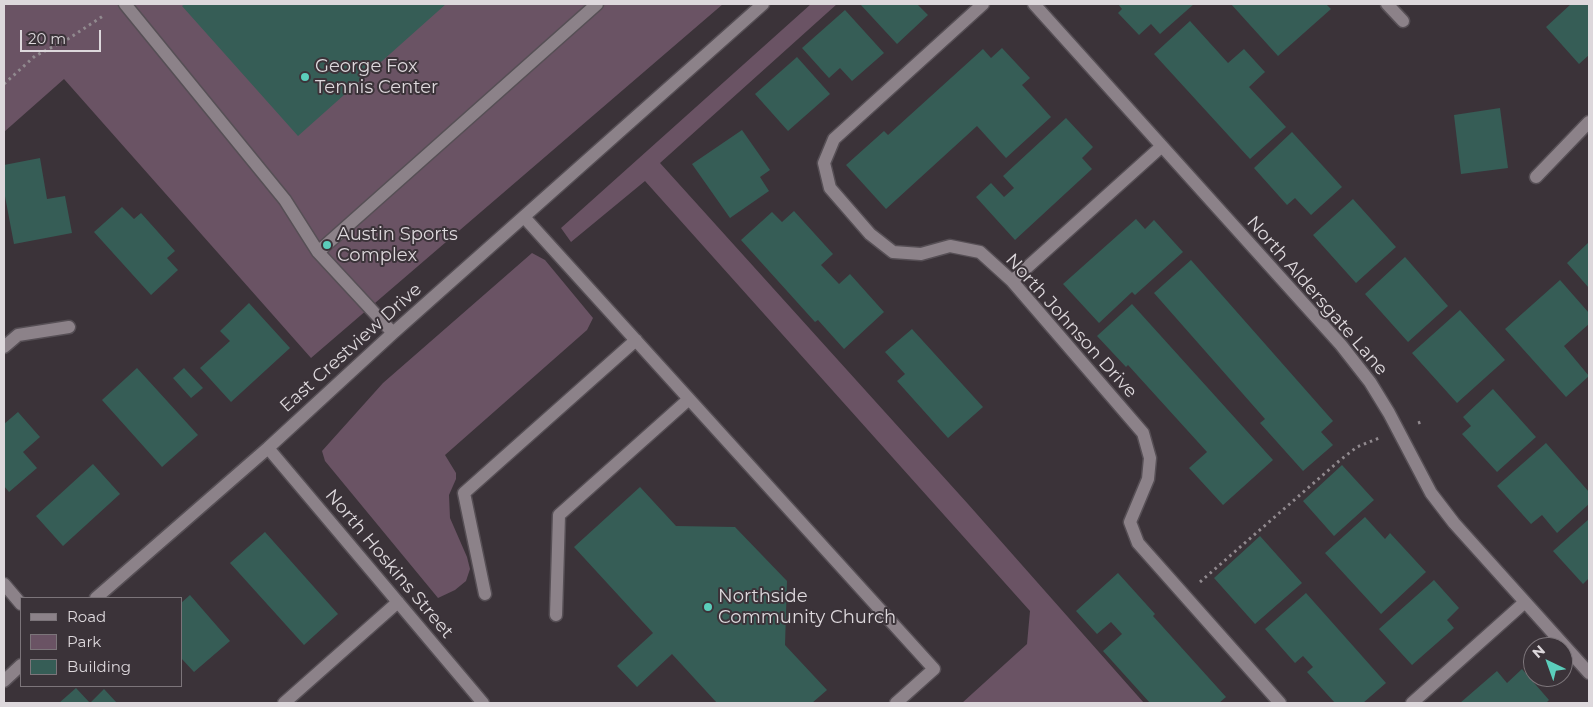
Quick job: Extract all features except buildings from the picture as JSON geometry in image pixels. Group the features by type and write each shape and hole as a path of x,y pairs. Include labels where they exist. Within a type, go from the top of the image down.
{"street":[{"path":"125,4 285,200 318,252 393,334"},
{"path":"318,252 597,4"},
{"name":"East Crestview Drive","path":"97,597 268,448 763,4"},
{"name":"North Johnson Drive","path":"983,4 834,139 824,163 830,188 870,234 892,252 921,254 950,246 980,252 1012,281 1143,433 1150,458 1148,479 1130,522 1138,544 1280,703"},
{"name":"North Aldersgate Lane","path":"1034,4 1346,352 1370,382 1389,413 1431,493 1454,523 1589,673"},
{"path":"1387,4 1403,21"},
{"path":"1536,177 1589,122"},
{"path":"1012,281 1162,146"},
{"path":"524,217 934,669 896,703"},
{"path":"4,347 18,335 69,327"},
{"path":"485,594 464,493 636,340"},
{"path":"556,616 559,515 689,399"},
{"name":"North Hoskins Street","path":"268,448 484,703"},
{"path":"4,584 20,603"},
{"path":"284,703 398,602"},
{"path":"1412,703 1525,602"},
{"path":"4,681 20,666"}],"path":[{"path":"4,84 35,56 103,16"},
{"path":"1184,596 1339,461 1357,447 1376,439"}],"green space":[{"name":"Austin Sports Complex","path":"4,4 723,4 311,358 64,79 4,132"},
{"path":"811,4 837,4 660,163 968,504 1144,703 962,703 1027,644 1030,611 645,181 571,242 561,228"},
{"path":"532,253 545,260 593,318 587,330 445,455 456,473 456,479 449,495 450,518 467,557 470,569 466,581 455,590 438,598 325,461 322,451 383,383"}],"place":[{"name":"George Fox Tennis Center","path":"305,77"},
{"name":"Austin Sports Complex","path":"327,245"},
{"name":"Northside Community Church","path":"708,607"}]}
